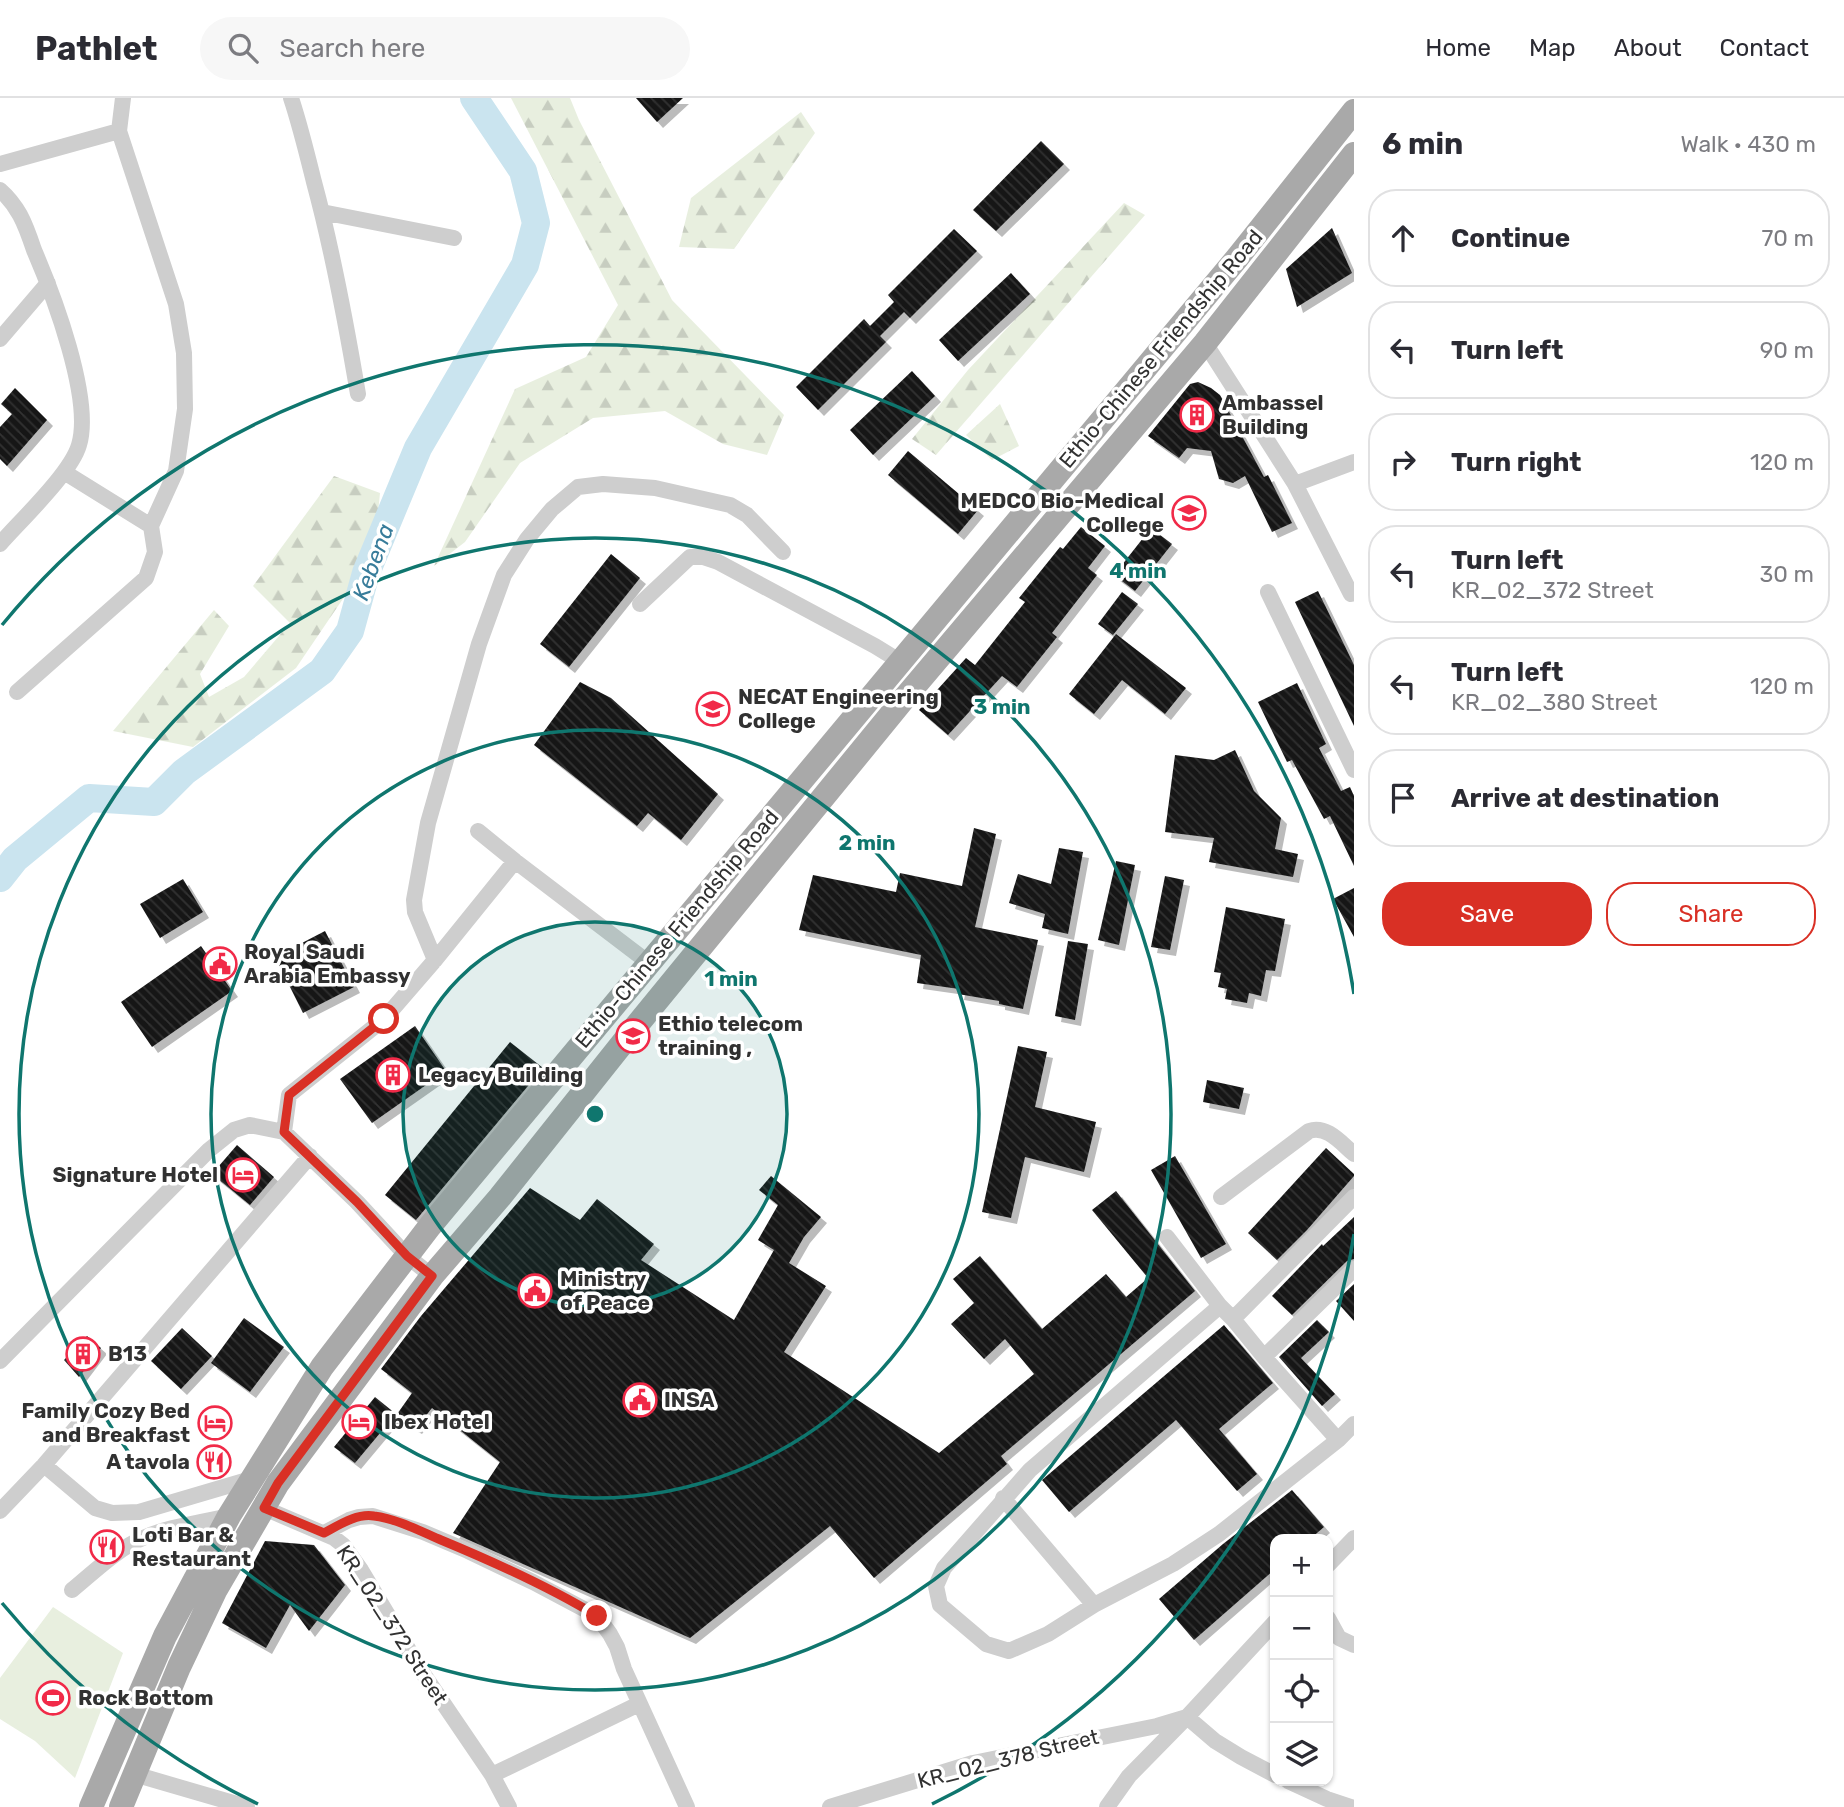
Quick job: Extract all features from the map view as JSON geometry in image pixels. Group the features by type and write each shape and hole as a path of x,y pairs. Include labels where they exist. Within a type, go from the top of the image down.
{"main road":[{"name":"Ethio-Chinese Friendship Road","path":"91,1807 165,1636 229,1516 323,1367 430,1226 1238,257 1354,111"},
{"name":"Ethio-Chinese Friendship Road","path":"121,1807 179,1668 215,1591 278,1483 432,1276 500,1197 902,701 1205,343 1354,154"},
{"path":"880,685 902,701"}],"street":[{"path":"17,692 146,578 155,552 151,526 176,471 185,409 184,353 176,304 119,131 122,98"},
{"path":"294,99 342,300 358,394"},
{"path":"0,164 119,131"},
{"path":"0,190 20,214 48,283 78,382 82,426 79,446 64,472 0,544"},
{"path":"322,212 454,238"},
{"path":"0,339 48,283"},
{"path":"1205,343 1295,484 1353,596"},
{"path":"1295,484 1354,462"},
{"path":"64,472 151,526"},
{"path":"435,960 415,912 414,900 428,823 479,645 505,575 527,539 552,509 578,487 603,484 655,488 730,505 747,515 783,552"},
{"path":"640,604 690,557 703,556 901,662"},
{"path":"1268,592 1354,770"},
{"path":"478,831 649,963"},
{"path":"284,1132 289,1095 384,1019 515,861"},
{"path":"0,1360 200,1160 234,1130 250,1125 284,1132 407,1256 432,1276"},
{"path":"1221,1197 1309,1131 1317,1128 1325,1130 1354,1154"},
{"path":"0,1511 44,1465 310,1156"},
{"path":"1233,1319 1354,1197"},
{"path":"1167,1237 1220,1306 1338,1440"},
{"path":"1264,1357 1354,1269"},
{"path":"1220,1306 1030,1470 1003,1498 944,1568 936,1586 940,1605 986,1644 1009,1651 1048,1634 1094,1605 1173,1564 1219,1534 1338,1440 1354,1424"},
{"path":"44,1465 94,1508 112,1513 139,1512 251,1479"},
{"path":"1003,1498 1094,1605"},
{"name":"KR_02_372 Street","path":"264,1508 324,1533 343,1545 422,1672 492,1775 509,1807"},
{"path":"72,1590 141,1538 229,1516"},
{"path":"324,1533 349,1520 373,1516 423,1532 468,1551 597,1616 617,1647 624,1670 687,1807"},
{"path":"1333,1560 1354,1538"},
{"path":"1107,1807 1129,1776 1270,1627"},
{"path":"1333,1627 1339,1638 1354,1645"},
{"path":"492,1775 639,1704"},
{"path":"1187,1717 1214,1741 1270,1772"},
{"name":"KR_02_378 Street","path":"830,1807 973,1763 1157,1726 1187,1717"},
{"path":"134,1774 247,1807"},
{"path":"1296,1786 1325,1803 1351,1807"}],"green space":[{"path":"511,98 570,98 672,300 784,415 767,455 723,444 665,411 593,418 520,463 465,542 434,566 515,389 586,357 618,305"},
{"path":"801,112 815,133 734,249 679,247 691,198"},
{"path":"1124,203 1145,215 936,455 912,439 968,370"},
{"path":"1000,404 1019,446 992,460 966,435"},
{"path":"334,476 380,493 374,553 296,668 193,747 113,731 214,610 229,626 200,674 209,697 244,677 290,623 253,586"},
{"name":"Rock Bottom","path":"53,1607 123,1653 75,1778 35,1741 0,1719 0,1678"}],"building":[{"path":"636,98 683,98 657,122"},
{"path":"1041,141 1064,164 996,231 973,210"},
{"path":"1332,228 1352,273 1297,307 1286,269"},
{"path":"954,229 977,251 910,318 904,312 880,336 886,342 818,410 796,387 864,319 870,326 894,302 888,295"},
{"path":"1011,273 1030,294 958,361 939,340"},
{"path":"912,371 935,396 873,455 850,430"},
{"name":"Ambassel Building","path":"1198,382 1220,395 1264,477 1268,475 1292,523 1272,532 1245,476 1233,483 1219,479 1211,451 1187,448 1179,458 1148,436 1190,384"},
{"path":"15,388 47,420 7,466 0,459 0,427 12,414 1,404"},
{"path":"908,451 978,510 958,534 888,475"},
{"path":"1081,527 1105,546 1088,568 1097,575 1052,633 1057,637 1017,687 1002,676 948,735 919,710 966,658 975,665 1025,602 1019,598 1060,547 1063,549"},
{"path":"1151,528 1172,544 1135,591 1114,575"},
{"path":"611,554 640,578 569,667 540,644"},
{"path":"1318,591 1354,665 1354,726 1295,602"},
{"path":"1122,592 1138,604 1113,635 1098,624"},
{"path":"1116,634 1186,688 1165,714 1122,680 1094,714 1069,694"},
{"path":"580,682 611,698 718,794 681,840 648,813 637,826 534,745"},
{"path":"1297,683 1326,744 1319,748 1341,791 1350,787 1354,796 1354,866 1330,816 1324,819 1292,760 1287,762 1258,702"},
{"path":"1235,750 1254,791 1281,818 1275,849 1298,854 1293,877 1209,862 1214,838 1165,832 1175,755 1214,760"},
{"path":"974,828 996,834 975,927 1038,940 1023,1009 999,1004 999,1001 958,994 959,989 917,983 921,955 799,930 813,875 896,892 900,873 962,886"},
{"path":"1059,848 1083,852 1068,934 1042,928 1045,914 1009,903 1018,874 1051,884"},
{"path":"1116,861 1135,865 1119,945 1098,940"},
{"path":"1165,876 1184,880 1170,950 1151,947"},
{"path":"183,879 203,912 160,938 140,904"},
{"path":"1354,888 1354,937 1333,899"},
{"path":"1226,907 1285,919 1275,971 1266,970 1261,996 1249,993 1247,1003 1225,999 1227,989 1218,987 1221,973 1214,972"},
{"path":"325,931 354,987 303,1013 275,957"},
{"path":"1068,941 1088,944 1075,1020 1055,1016"},
{"path":"201,946 232,991 152,1047 121,1002"},
{"name":"Legacy Building","path":"415,1026 446,1071 372,1123 340,1079"},
{"path":"510,1042 543,1068 416,1220 385,1195"},
{"path":"1018,1046 1047,1052 1035,1107 1096,1122 1084,1172 1025,1157 1011,1218 982,1212"},
{"path":"1207,1080 1244,1088 1239,1109 1203,1102"},
{"name":"Signature Hotel","path":"237,1145 274,1177 250,1205 212,1174"},
{"path":"1326,1148 1354,1176 1277,1260 1248,1233"},
{"path":"1175,1156 1226,1244 1201,1258 1151,1170"},
{"name":"INSA","path":"771,1176 821,1217 804,1237 789,1263 826,1286 784,1352 939,1453 1034,1374 1005,1339 984,1359 951,1324 974,1303 953,1279 980,1256 1042,1329 1106,1274 1126,1297 1148,1278 1092,1210 1116,1191 1195,1291 1001,1456 1007,1464 874,1578 830,1526 690,1638 453,1533 500,1462 432,1408 416,1428 395,1417 412,1393 381,1369 421,1316 530,1188 580,1220 597,1199 654,1244 641,1260 734,1320 774,1250 758,1240 778,1205 759,1190"},
{"path":"1354,1217 1354,1259 1347,1261 1292,1315 1272,1296 1322,1244 1323,1246"},
{"path":"1354,1284 1354,1321 1336,1301"},
{"path":"244,1318 284,1347 250,1392 211,1363"},
{"path":"1317,1320 1329,1332 1301,1358 1335,1394 1322,1406 1279,1357"},
{"path":"1224,1325 1273,1383 1219,1429 1257,1474 1237,1491 1176,1420 1069,1512 1042,1480"},
{"path":"182,1328 212,1356 181,1389 151,1361"},
{"name":"B13","path":"87,1336 101,1348 79,1377 64,1360"},
{"path":"375,1397 396,1414 355,1463 334,1447"},
{"path":"1292,1490 1324,1527 1316,1534 1270,1534 1270,1573 1194,1640 1159,1599"},
{"path":"265,1541 314,1545 345,1585 309,1631 290,1605 266,1648 222,1623"}],"waterway":[{"name":"Kebena","path":"0,878 15,859 89,798 154,802 184,772 322,671 350,631 366,573 418,448 525,265 536,223 523,171 474,98"}],"place":[{"name":"Ambassel Building","path":"1197,415"},
{"name":"MEDCO Bio-Medical College","path":"1189,513"},
{"name":"NECAT Engineering College","path":"713,709"},
{"name":"Royal Saudi Arabia Embassy","path":"220,964"},
{"name":"Ethio telecom training ,","path":"633,1036"},
{"name":"Legacy Building","path":"393,1075"},
{"name":"Signature Hotel","path":"243,1175"},
{"name":"Ministry of Peace","path":"535,1291"},
{"name":"B13","path":"83,1354"},
{"name":"INSA","path":"640,1400"},
{"name":"Ibex Hotel","path":"359,1422"},
{"name":"Family Cozy Bed and Breakfast","path":"215,1423"},
{"name":"A tavola","path":"214,1462"},
{"name":"Loti Bar & Restaurant","path":"107,1547"},
{"name":"Rock Bottom","path":"53,1698"}],"route":[{"path":"384,1019 289,1095 284,1132 357,1202 407,1256 432,1276 278,1483 264,1508 324,1533 359,1517 373,1516 395,1522 468,1551 597,1616"}]}
